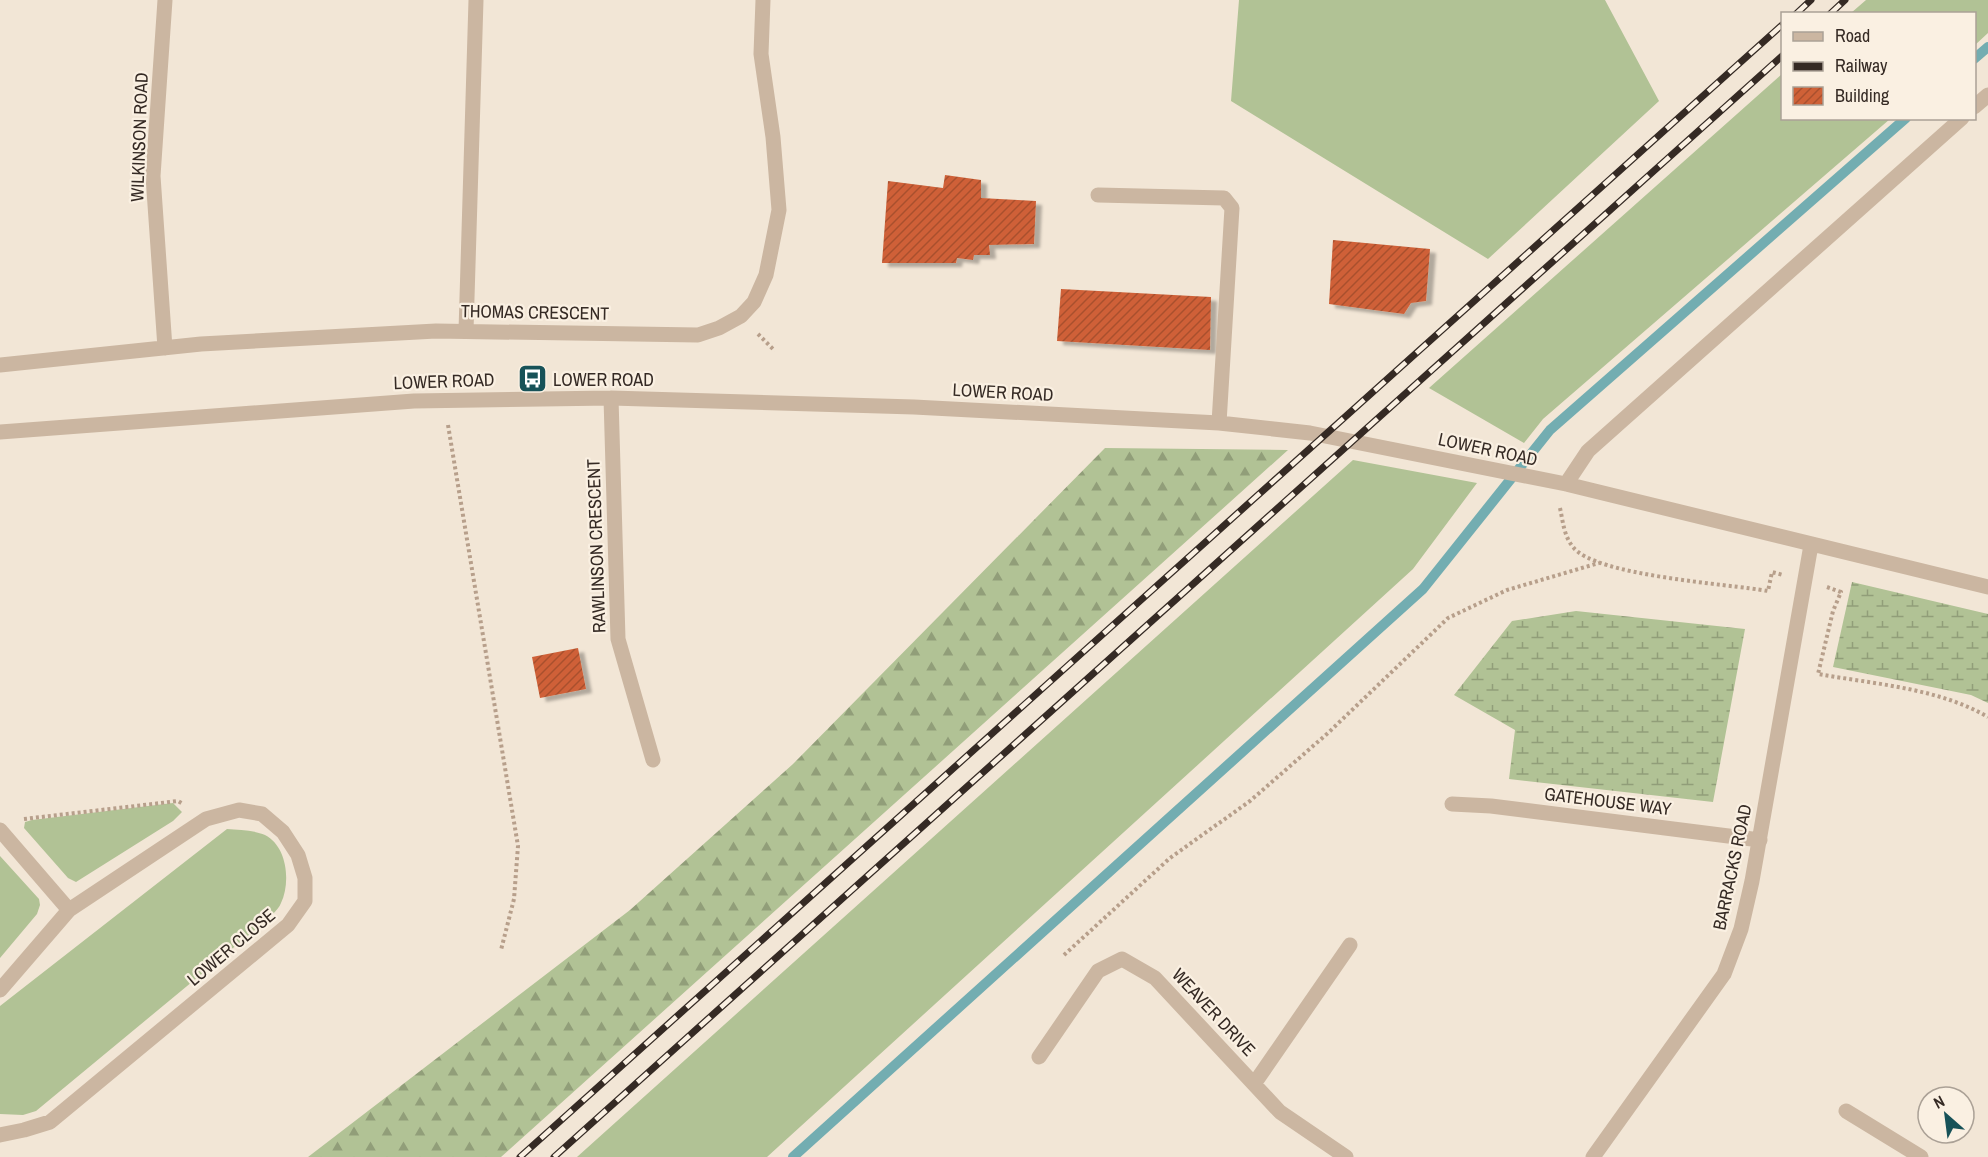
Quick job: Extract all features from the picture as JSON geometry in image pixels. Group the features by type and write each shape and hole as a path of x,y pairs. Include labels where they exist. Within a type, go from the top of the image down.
{"street":[{"name":"WILKINSON ROAD","path":"165,0 153,176 165,348"},
{"path":"466,331 476,0"},
{"name":"THOMAS CRESCENT","path":"0,365 237,342 466,331 698,335 719,328 741,316 754,302 766,275 779,210 773,137 761,54 764,0"},
{"path":"1976,105 1988,95"},
{"path":"1566,484 1588,451 1960,120"},
{"path":"1098,195 1224,198 1232,208 1219,423"},
{"name":"LOWER ROAD","path":"0,432 176,417 444,400 610,398 914,406 1219,423 1310,433 1480,466 1546,482 1566,484 1988,587"},
{"name":"RAWLINSON CRESCENT","path":"610,398 618,639 653,760"},
{"name":"BARRACKS ROAD","path":"1593,1157 1724,974 1742,929 1760,840 1811,545"},
{"name":"GATEHOUSE WAY","path":"1452,804 1491,806 1760,840"},
{"name":"LOWER CLOSE","path":"0,990 69,910 206,819 239,810 262,814 283,832 298,855 305,878 305,901 288,925 50,1122 0,1136"},
{"path":"0,830 69,910"},
{"path":"1254,1084 1350,945"},
{"name":"WEAVER DRIVE","path":"1039,1057 1098,971 1122,959 1155,978 1281,1112 1346,1157"},
{"path":"1846,1111 1921,1157"}],"path":[{"path":"444,400 518,846 514,899 501,950"},
{"path":"1566,484 1560,506 1564,531 1574,549 1599,563 1662,577 1768,591 1772,572 1841,591 1833,611 1818,674 1911,690 1968,705 1988,717"},
{"path":"1064,955 1170,858 1250,801 1319,740 1448,618 1507,590 1599,563"},
{"path":"23,819 178,801 206,819"}],"green space":[{"path":"1239,0 1605,0 1659,101 1488,259 1231,101"},
{"path":"1866,0 1988,0 1988,33 1976,44 1976,12 1852,12"},
{"path":"1781,75 1781,120 1889,120 1543,419 1524,443 1429,388"},
{"path":"1105,448 1288,450 501,1157 308,1157 630,910 793,764"},
{"path":"1353,460 1477,483 1413,569 767,1157 577,1157"},
{"path":"1852,582 1988,614 1988,703 1971,695 1833,667"},
{"path":"1576,611 1745,629 1713,802 1509,779 1515,730 1454,695 1512,621"},
{"path":"173,803 182,812 173,821 76,882 68,878 24,828 25,822 32,820"},
{"path":"227,829 261,833 278,847 285,865 286,885 278,909 36,1111 23,1115 0,1114 0,1006"},
{"path":"0,856 39,899 40,905 37,914 0,958"}],"building":[{"path":"945,175 981,180 981,198 1036,201 1034,244 989,245 990,255 974,255 973,260 957,258 956,263 882,263 888,181 943,188"},
{"path":"1333,240 1430,249 1426,301 1411,303 1404,314 1329,304"},
{"path":"1061,289 1211,297 1210,350 1057,341"},
{"path":"578,648 586,689 540,698 532,657"}],"waterway":[{"path":"1976,57 1988,47"},
{"path":"793,1157 1423,589 1550,430 1904,120"}],"railway":[{"path":"1798,12 1811,0"},
{"path":"1832,12 1845,0"},
{"path":"520,1157 1781,26"},
{"path":"554,1157 1781,57"}],"place":[{"name":"LOWER ROAD","path":"532,379"}]}
